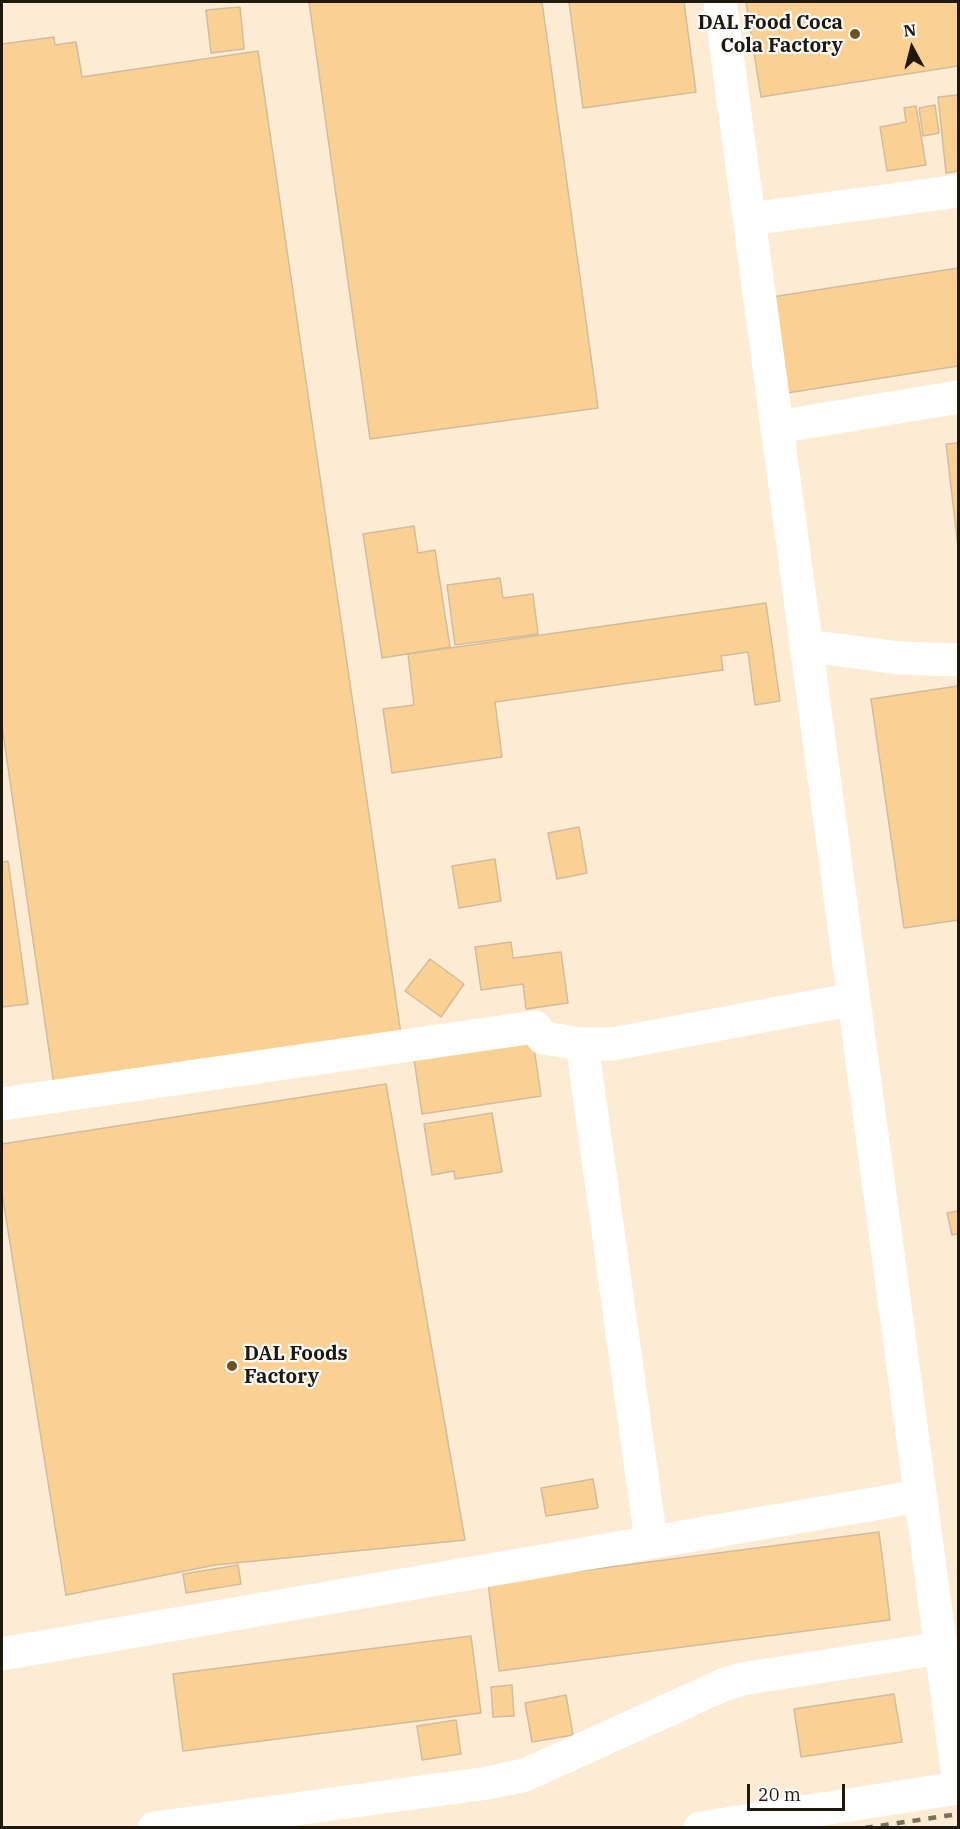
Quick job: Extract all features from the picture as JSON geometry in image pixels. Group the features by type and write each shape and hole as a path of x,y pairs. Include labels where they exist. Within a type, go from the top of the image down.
{"street":[{"path":"720,2 958,1776"},
{"path":"750,219 958,191"},
{"path":"777,427 958,397"},
{"path":"807,646 900,658 958,660"},
{"path":"2,1104 535,1027 543,1038 582,1044 613,1044 854,999"},
{"path":"582,1044 651,1541"},
{"path":"2,1654 921,1496"},
{"path":"154,1827 488,1783 525,1774 723,1685 742,1679 941,1648"},
{"path":"700,1827 958,1788"}],"building":[{"path":"309,2 542,2 598,408 370,439"},
{"path":"569,2 684,2 696,92 583,108"},
{"name":"DAL Food Coca Cola Factory","path":"746,2 958,2 958,66 761,97"},
{"path":"240,7 244,49 211,53 206,10"},
{"path":"54,37 55,45 76,42 82,77 258,51 401,1034 54,1085 2,726 2,44"},
{"path":"958,95 958,171 946,173 938,97"},
{"path":"935,105 939,133 923,136 919,108"},
{"path":"916,106 926,165 887,171 880,127 906,122 904,108"},
{"path":"958,268 958,366 787,393 772,297"},
{"path":"958,443 958,547 946,444"},
{"path":"414,526 418,553 435,550 450,647 382,658 363,534"},
{"path":"500,578 503,598 533,594 538,634 455,645 447,585"},
{"path":"766,603 780,701 755,705 748,652 721,656 723,670 495,702 502,757 392,773 383,709 414,705 408,654"},
{"path":"958,686 958,920 904,928 871,699"},
{"path":"579,827 587,873 557,879 548,833"},
{"path":"495,859 501,901 459,908 452,866"},
{"path":"8,861 28,1004 2,1007 2,862"},
{"path":"511,942 513,958 561,952 568,1003 526,1009 523,984 481,990 475,947"},
{"path":"430,959 464,984 441,1017 405,991"},
{"path":"532,1034 541,1096 422,1114 413,1052"},
{"name":"DAL Foods Factory","path":"386,1084 465,1540 215,1565 66,1595 2,1193 2,1144"},
{"path":"492,1113 502,1172 455,1179 454,1171 432,1175 424,1124"},
{"path":"958,1211 958,1234 952,1235 947,1213"},
{"path":"593,1479 598,1508 546,1516 541,1488"},
{"path":"879,1532 890,1620 499,1671 488,1583"},
{"path":"238,1565 241,1584 186,1593 183,1574"},
{"path":"471,1636 481,1713 183,1751 173,1674"},
{"path":"512,1685 514,1716 493,1717 491,1687"},
{"path":"894,1694 902,1742 801,1757 794,1709"},
{"path":"566,1695 573,1735 532,1742 525,1703"},
{"path":"456,1720 461,1754 422,1760 417,1726"}],"railway":[{"path":"865,1828 958,1814"}],"place":[{"name":"DAL Food Coca Cola Factory","path":"855,34"},
{"name":"DAL Foods Factory","path":"232,1366"}]}
